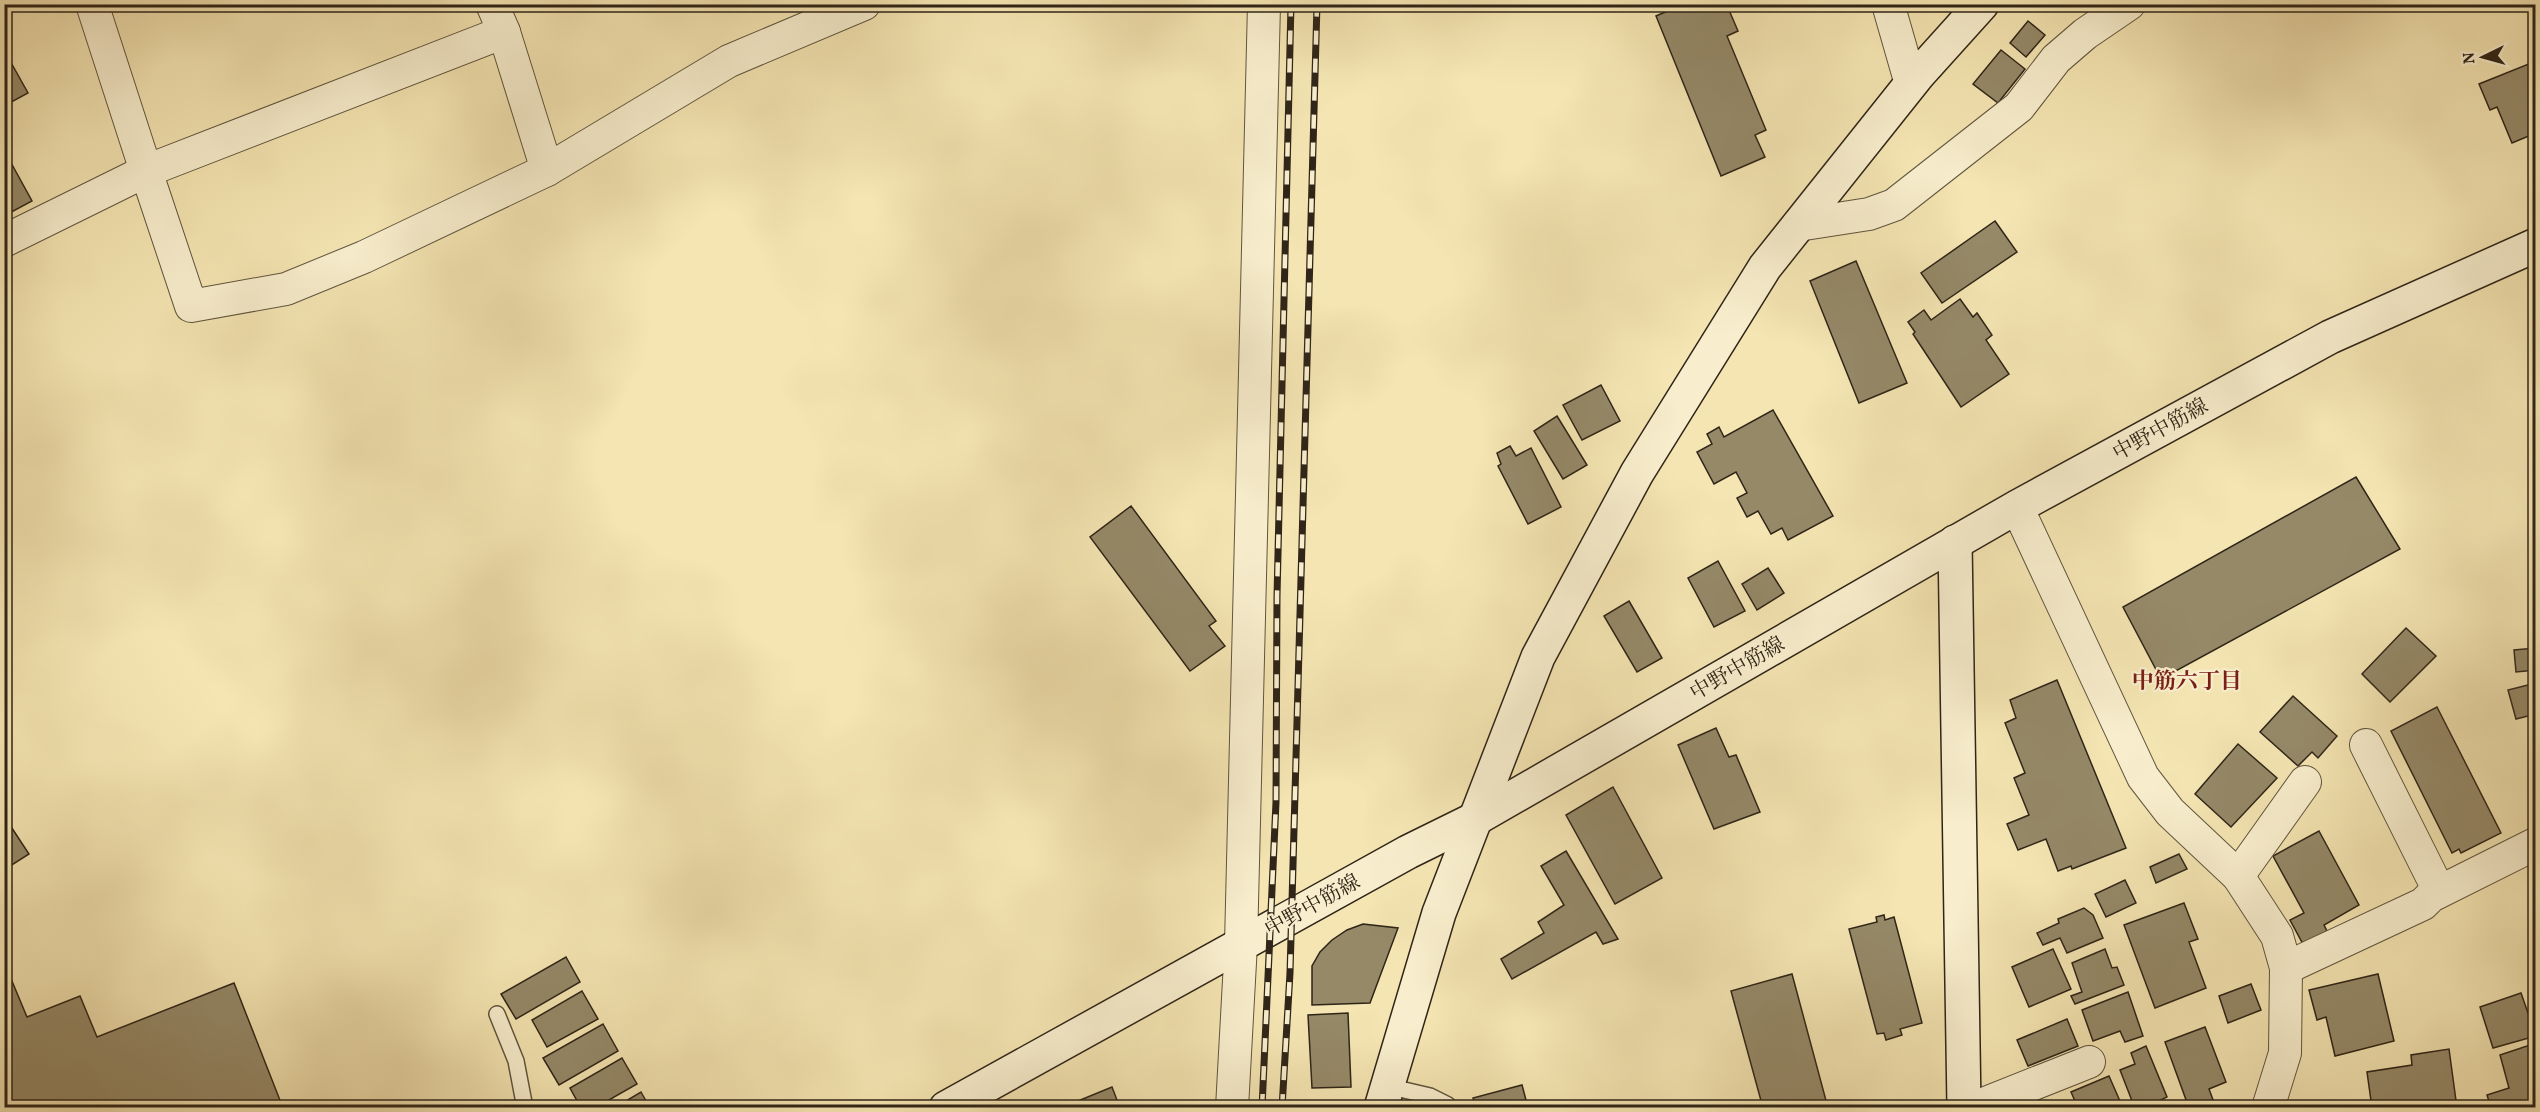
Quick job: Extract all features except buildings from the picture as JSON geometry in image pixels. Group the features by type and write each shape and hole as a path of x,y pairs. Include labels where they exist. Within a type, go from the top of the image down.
{"street":[{"path":"92,4 190,306 285,289 364,257 547,170 729,62 864,4"},
{"path":"1232,1107 1241,944 1264,4"},
{"path":"1888,4 1911,84"},
{"path":"1384,1097 1438,913 1538,657 1637,473 1765,267 1911,84 1982,4"},
{"path":"1798,225 1869,214 1894,205 2019,107 2056,59 2085,34 2129,4"},
{"path":"4,241 146,171 498,18 547,170"},
{"name":"中野中筋線","path":"946,1107 1408,852 1477,818 2017,507 2330,337 2535,245"},
{"path":"2017,507 2143,777 2170,812 2238,876 2277,936 2286,968 2285,1053 2268,1107"},
{"path":"1955,542 1964,1107"},
{"path":"2366,745 2439,891"},
{"path":"2238,876 2305,782"},
{"path":"2286,968 2423,904 2439,891 2535,844"},
{"path":"1973,1107 2090,1062"}],"lane":[{"path":"497,1014 516,1061 525,1107"},
{"path":"1384,1097 1430,1096 1449,1107"}],"railway":[{"path":"1262,1108 1276,802 1277,596 1291,4"},
{"path":"1282,1108 1290,973 1317,4"}],"district":[{"name":"中筋六丁目","path":"2187,680"}]}
